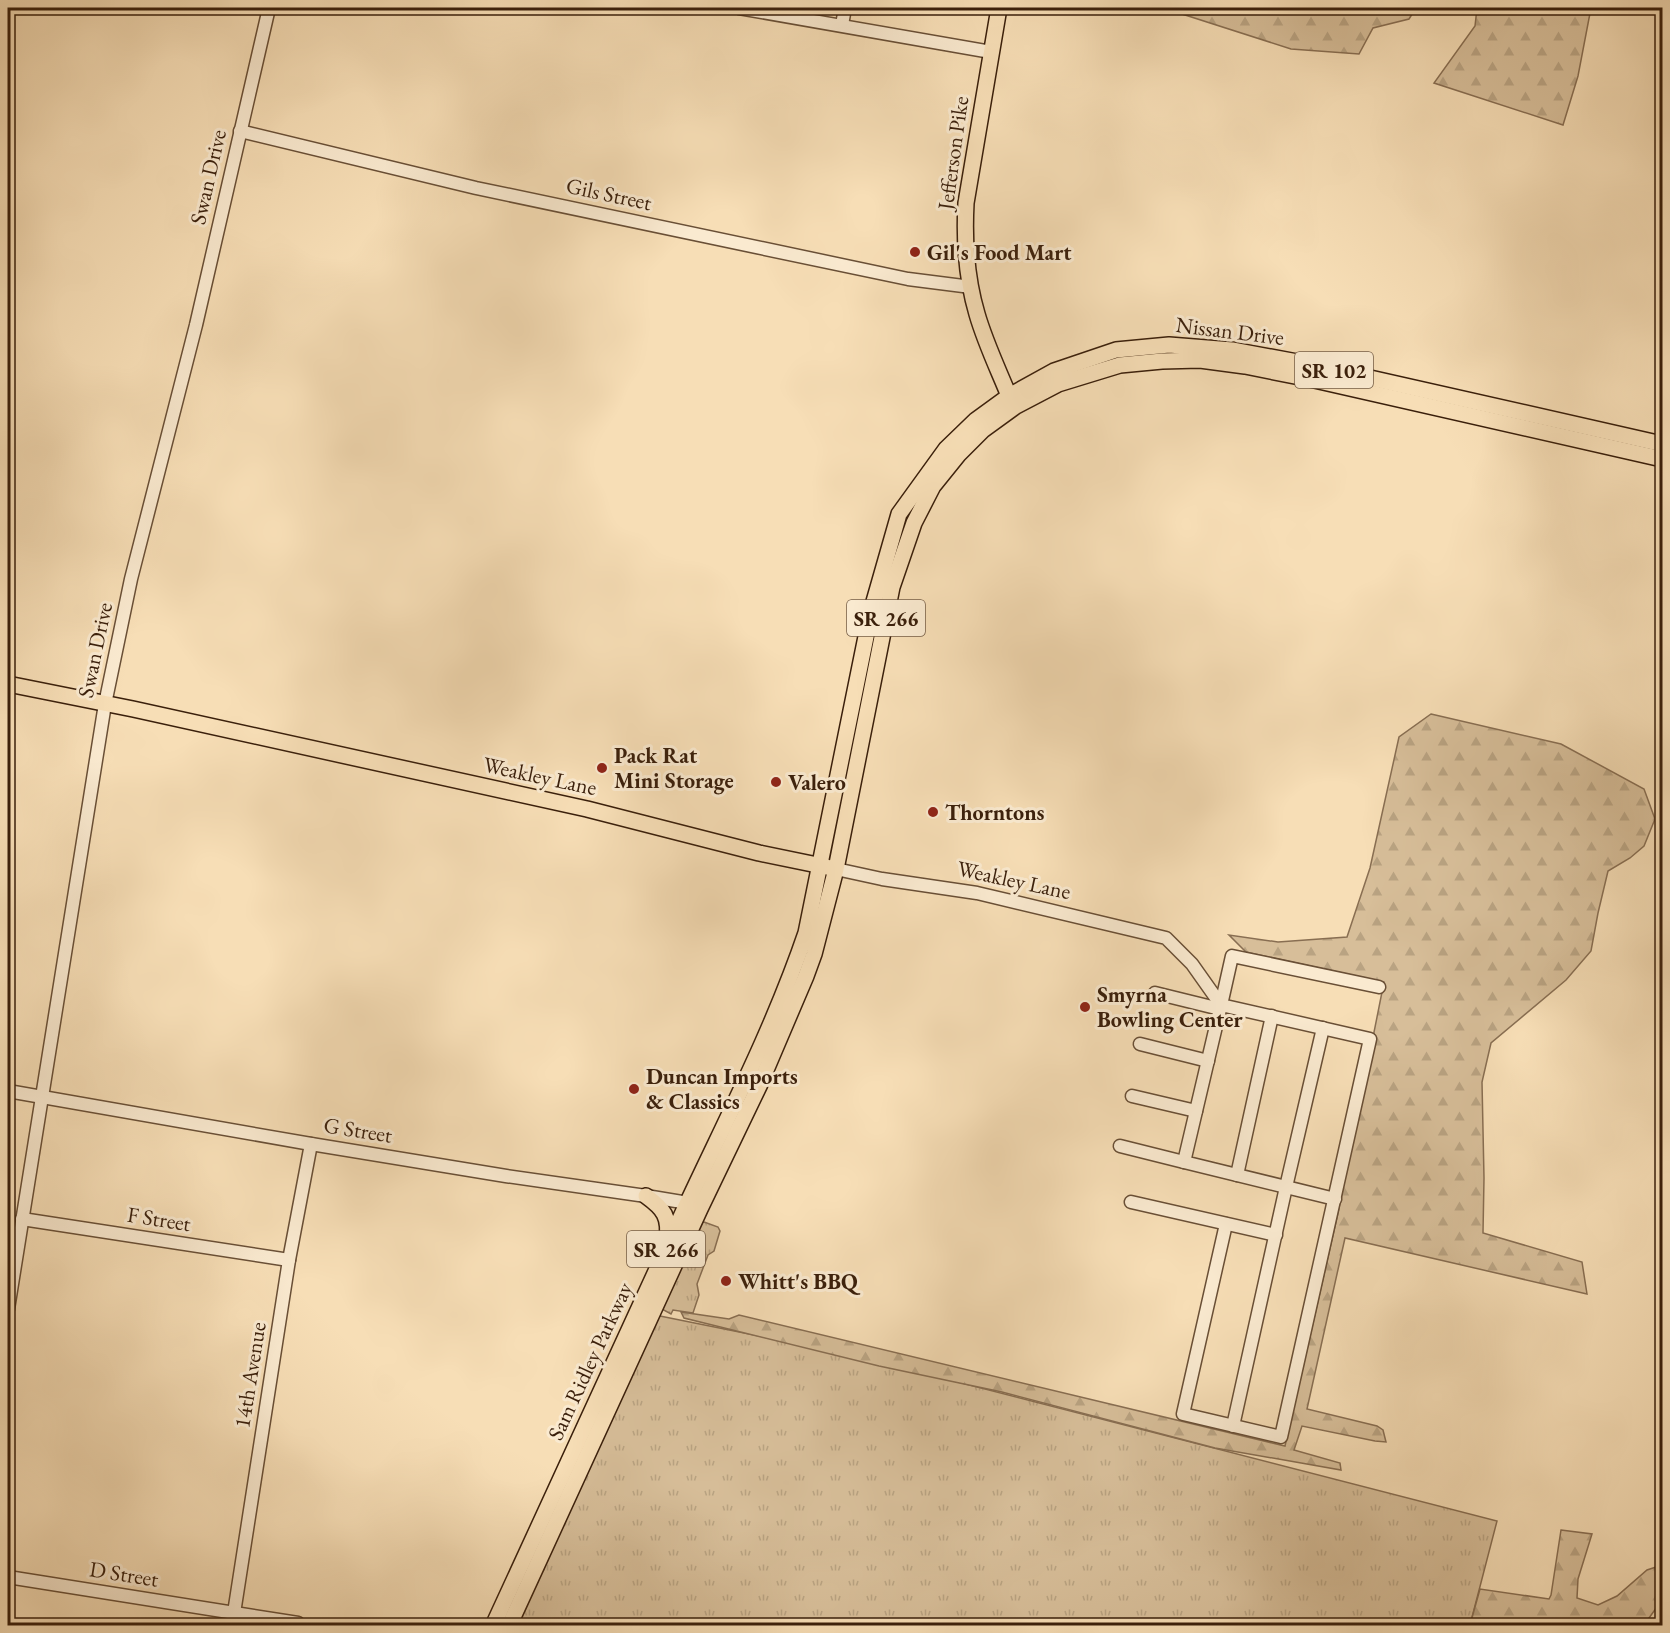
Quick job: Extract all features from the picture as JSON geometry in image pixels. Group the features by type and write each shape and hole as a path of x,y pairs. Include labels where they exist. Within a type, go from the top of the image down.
{"main road":[{"name":"Jefferson Pike","path":"999,8 966,203 964,232 976,313 1013,401"},
{"name":"Nissan Drive","path":"1013,401 1054,371 1116,350 1169,345 1233,350 1308,364 1662,444"},
{"name":"Nissan Drive","path":"1013,401 1120,365 1200,360 1310,379 1662,459"},
{"name":"Sam Ridley Parkway","path":"508,1626 694,1206 790,979 806,933 871,612 899,514 946,448 976,420 1013,401"},
{"name":"Sam Ridley Parkway","path":"493,1626 666,1250 694,1206 760,1084 814,954 836,869 892,587 914,523 933,486 958,455 1013,401"},
{"name":"Weakley Lane","path":"8,684 587,809 759,853 836,869"},
{"path":"646,1196 658,1205 669,1226 666,1250"}],"street":[{"name":"Swan Drive","path":"8,1309 105,704 133,573 196,326 269,8"},
{"path":"739,8 991,52"},
{"path":"842,25 845,8"},
{"name":"Gils Street","path":"240,131 476,188 908,279 971,287"},
{"name":"Weakley Lane","path":"836,869 901,883 976,893 1166,938 1192,964 1220,1007"},
{"path":"1184,1162 1232,956 1379,987"},
{"path":"1155,993 1272,1016 1370,1039 1281,1437 1183,1414 1226,1224"},
{"path":"1237,1175 1272,1016"},
{"path":"1233,1426 1323,1028"},
{"path":"1140,1044 1208,1060"},
{"name":"G Street","path":"8,1092 506,1176 646,1196 694,1206"},
{"path":"1132,1096 1196,1111"},
{"name":"14th Avenue","path":"234,1613 289,1260 310,1144"},
{"path":"1120,1146 1335,1199"},
{"path":"1131,1202 1276,1235"},
{"name":"F Street","path":"22,1219 289,1260"},
{"name":"D Street","path":"8,1577 298,1623"}],"green space":[{"path":"1170,8 1416,8 1409,19 1373,28 1359,54 1291,49 1182,14"},
{"path":"1477,8 1591,8 1578,76 1563,125 1434,83 1475,26"},
{"path":"1431,714 1561,744 1644,789 1655,819 1644,846 1630,858 1608,871 1591,951 1566,980 1491,1043 1482,1082 1483,1233 1582,1262 1587,1294 1345,1238 1307,1409 1377,1426 1383,1430 1386,1442 1302,1426 1294,1450 1340,1463 1341,1470 1215,1448 1002,1392 879,1366 684,1318 681,1312 729,1319 739,1315 1285,1446 1338,1213 1384,982 1246,952 1229,935 1278,942 1347,937 1370,868 1399,737"},
{"path":"701,1223 718,1227 720,1231 714,1251 708,1255 697,1284 699,1295 693,1313 673,1310 671,1314 660,1308"},
{"path":"655,1315 853,1355 1497,1521 1470,1625 514,1626"},
{"path":"1561,1530 1592,1534 1578,1579 1577,1598 1598,1605 1617,1596 1647,1570 1662,1565 1662,1600 1644,1625 1470,1625 1480,1589 1549,1599"}],"place":[{"name":"Gil's Food Mart","path":"915,252"},
{"name":"Pack Rat Mini Storage","path":"602,768"},
{"name":"Valero","path":"776,782"},
{"name":"Thorntons","path":"933,812"},
{"name":"Smyrna Bowling Center","path":"1085,1007"},
{"name":"Duncan Imports & Classics","path":"634,1089"},
{"name":"Whitt's BBQ","path":"726,1281"}]}
